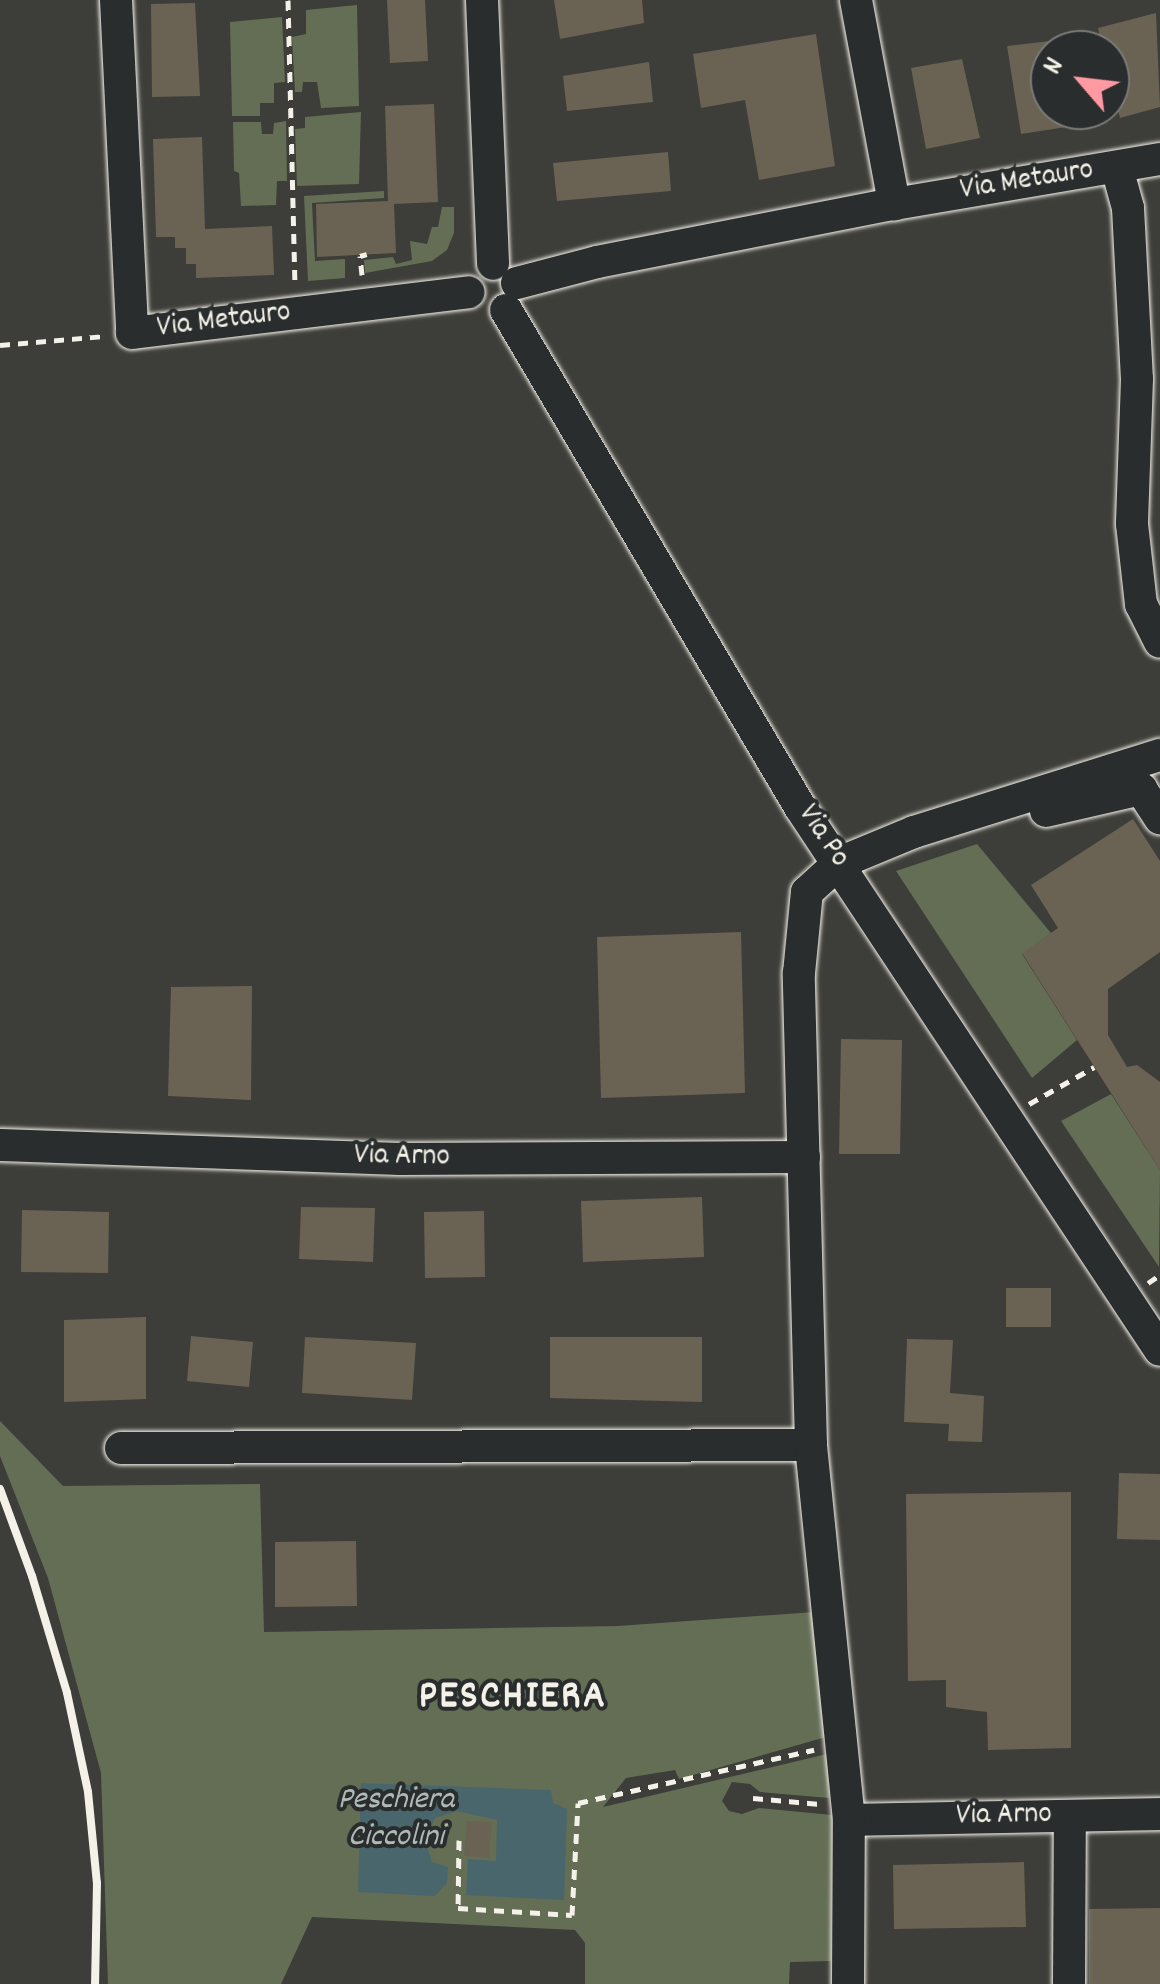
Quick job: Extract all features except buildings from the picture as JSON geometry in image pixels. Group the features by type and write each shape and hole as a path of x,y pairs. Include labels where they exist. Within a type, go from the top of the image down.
{"street":[{"name":"Via Metauro","path":"116,0 132,333 469,292 472,276 506,286 598,262 894,204 1160,159"},
{"path":"482,0 506,286"},
{"path":"856,0 894,204"},
{"path":"1118,168 1128,208 1137,378 1132,524 1141,604 1160,642"},
{"name":"Via Po","path":"506,286 800,807 1160,1350"},
{"path":"848,1984 848,1814 811,1445 798,973 807,892 839,863 914,832 1160,755"},
{"path":"1022,798 1030,814 1141,789 1160,818"},
{"name":"Via Arno","path":"0,1145 400,1159 804,1157"},
{"path":"121,1448 811,1445"},
{"name":"Via Arno","path":"848,1814 1160,1814"},
{"path":"1068,1984 1070,1816"}],"path":[{"path":"288,0 296,314"},
{"path":"362,274 360,256 368,254"},
{"path":"0,345 132,333"},
{"path":"1005,1118 1094,1066"},
{"path":"459,1840 458,1908 572,1915 578,1803 840,1744"},
{"path":"753,1798 848,1814"}],"green space":[{"path":"357,5 359,106 321,108 317,82 303,82 302,92 295,92 292,37 306,34 306,10"},
{"path":"282,17 285,82 274,83 274,103 260,103 260,116 232,116 230,22"},
{"path":"361,112 359,184 297,186 295,129 305,128 305,117"},
{"path":"286,121 287,181 277,181 276,205 241,206 239,173 234,171 233,122 261,122 262,134 273,134 274,123"},
{"path":"384,191 384,198 312,203 315,261 345,259 345,278 308,281 304,196"},
{"path":"442,207 454,207 454,233 447,250 432,261 365,273 364,260 393,257 396,264 412,260 410,241 427,244 432,227 438,227"},
{"path":"977,844 1051,933 1022,954 1077,1040 1032,1078 896,871"},
{"path":"1111,1094 1160,1170 1159,1267 1061,1121"},
{"path":"0,1421 63,1486 260,1484 264,1632 618,1626 815,1612 826,1737 679,1779 675,1770 626,1778 603,1807 827,1754 829,1798 760,1792 750,1784 732,1782 722,1801 729,1811 742,1814 759,1808 832,1815 831,1961 790,1962 789,1984 585,1984 585,1943 575,1930 312,1917 281,1984 108,1984 101,1773 48,1578 0,1456"}],"water":[{"name":"Peschiera Ciccolini","path":"361,1783 551,1790 553,1803 567,1809 564,1900 466,1895 468,1859 496,1861 497,1820 457,1811 435,1818 425,1840 432,1862 448,1867 447,1883 435,1896 358,1892"}],"railway":[{"path":"0,1489 32,1576 67,1693 88,1792 97,1883 95,1984"}],"district":[{"name":"PESCHIERA","path":"513,1699"}]}
